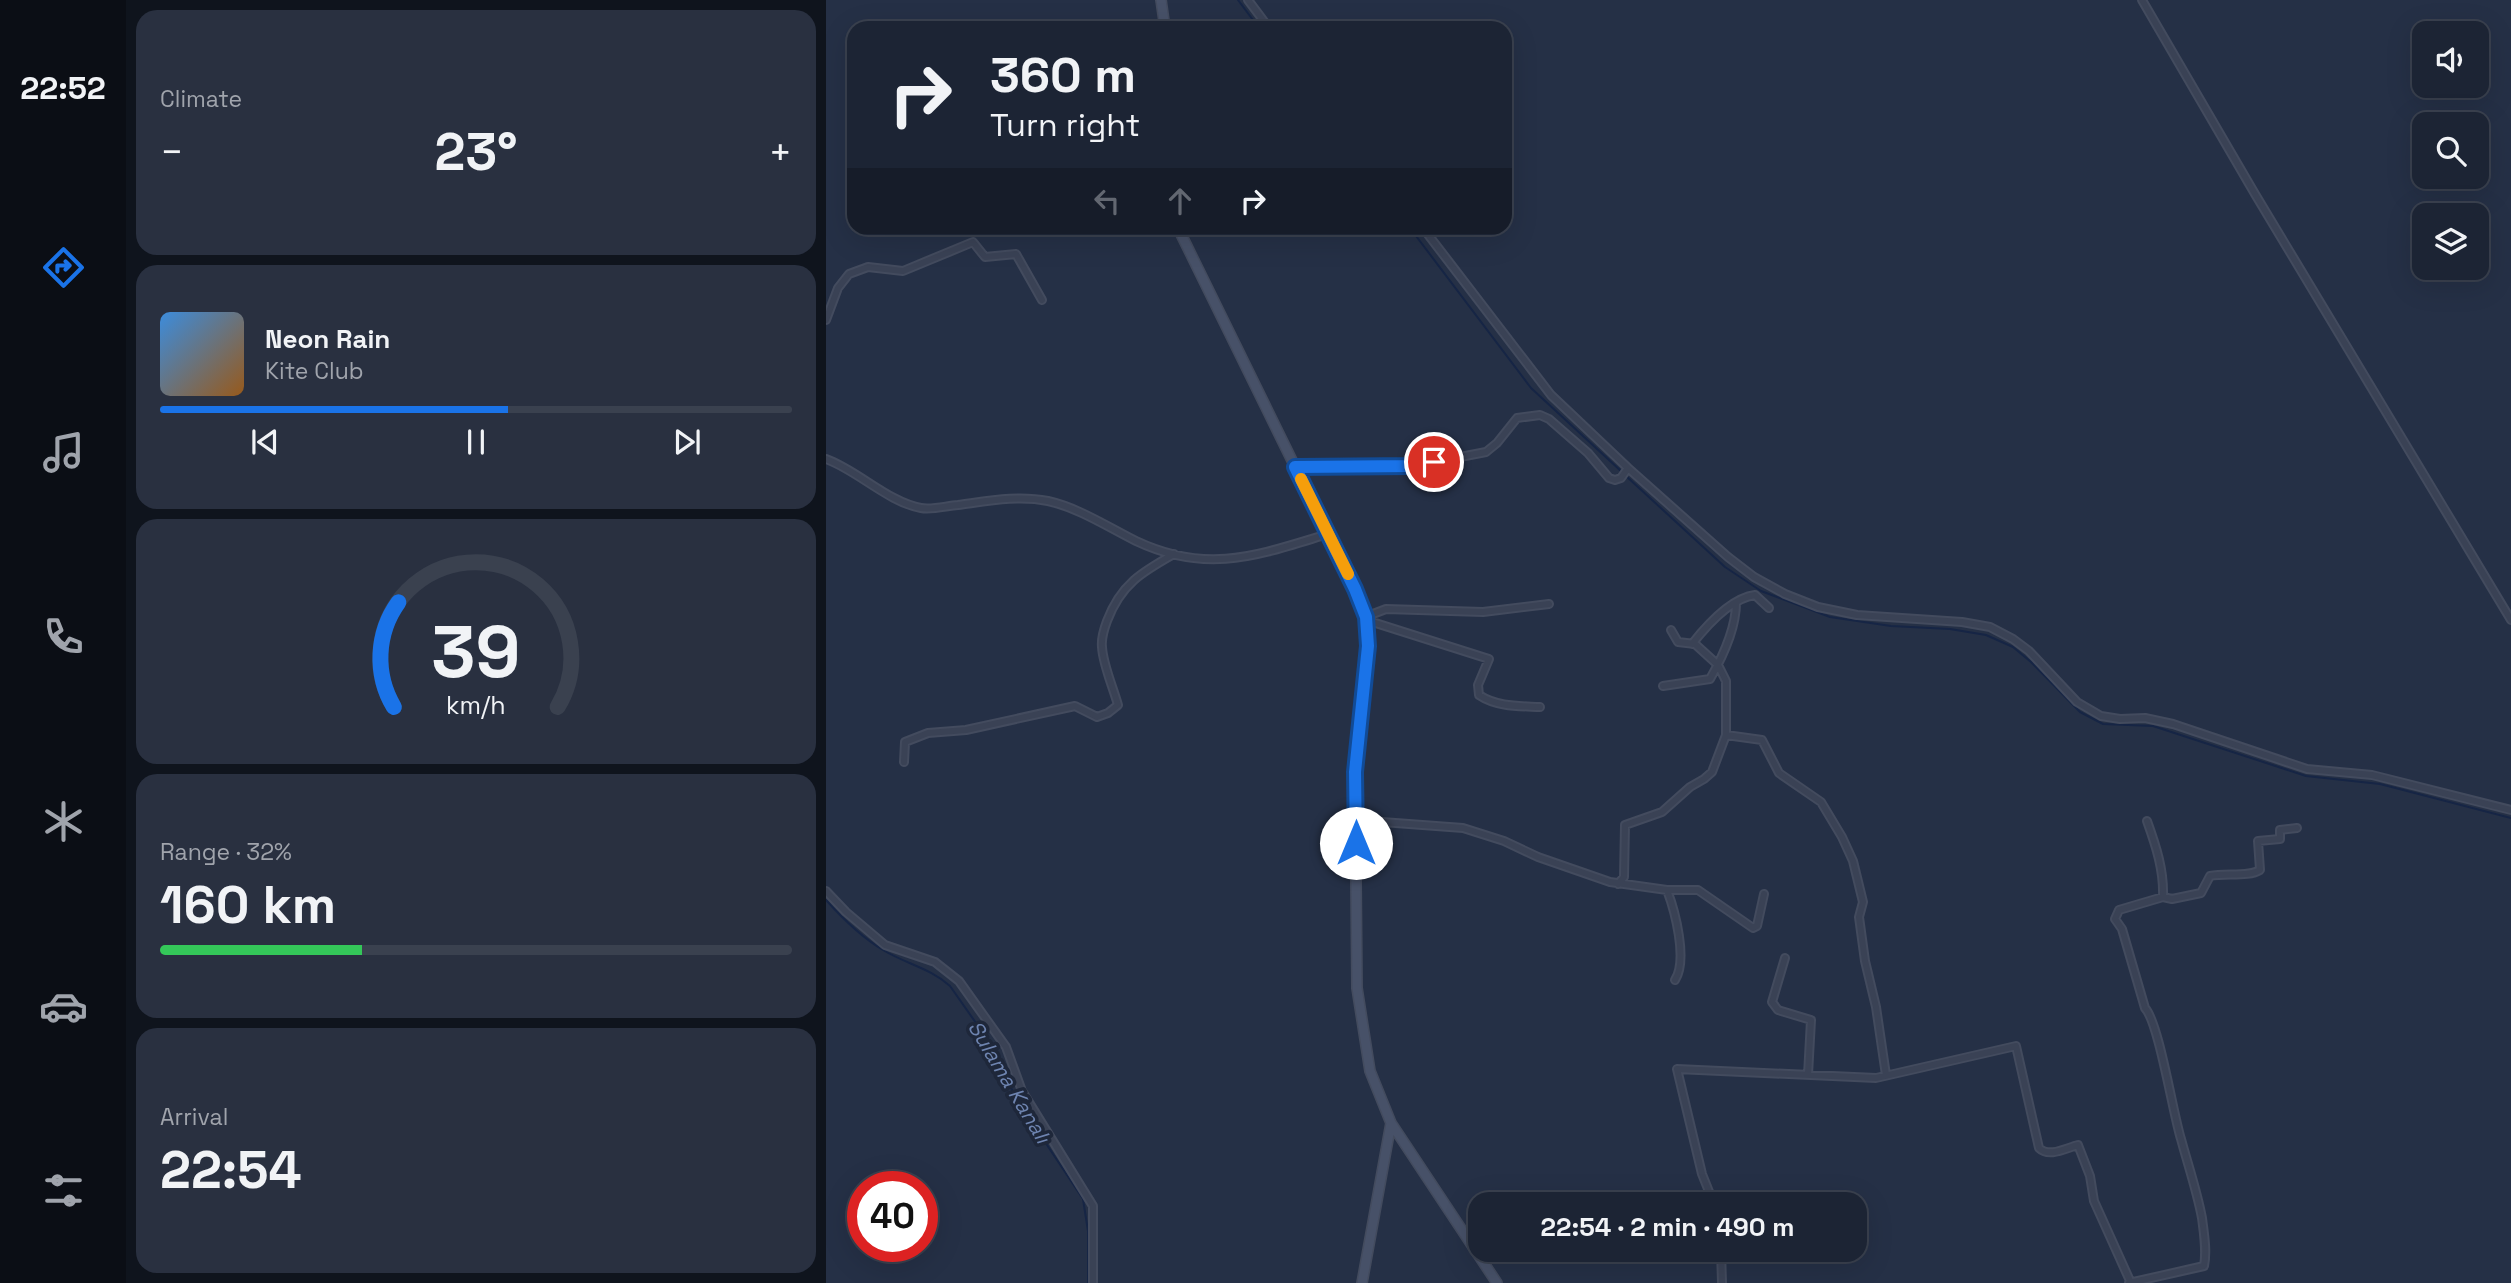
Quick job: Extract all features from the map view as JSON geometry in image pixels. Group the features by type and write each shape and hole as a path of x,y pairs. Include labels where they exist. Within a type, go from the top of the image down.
{"street":[{"path":"1161,0 1164,21"},
{"path":"1248,0 1264,21"},
{"path":"2142,0 2255,194 2511,620"},
{"path":"1181,235 1355,589 1366,618 1368,646 1355,772 1355,820 1357,988 1370,1071 1391,1123 1497,1283"},
{"path":"1428,235 1551,395 1628,470 1728,557 1754,577 1785,594 1818,607 1857,615 1962,622 1990,628 2029,650 2077,702 2101,716 2120,719 2145,718 2173,724 2307,769 2372,775 2511,810"},
{"path":"826,320 838,288 849,274 869,267 903,271 973,242 985,257 1016,254 1042,300"},
{"path":"1295,467 1413,466 1486,452 1517,418 1540,415 1549,419 1588,453 1609,478 1621,478 1628,470"},
{"path":"826,459 870,484 922,508 1026,498 1049,502 1092,518 1139,542 1174,554 1226,560 1257,555 1328,534"},
{"path":"904,762 905,742 928,733 977,728 1075,706 1097,717 1108,713 1118,705 1102,648 1104,631 1114,603 1128,584 1147,569 1174,554"},
{"path":"1692,643 1700,633 1746,597 1755,595 1769,608"},
{"path":"1663,686 1710,679 1718,665 1736,614 1736,603"},
{"path":"1366,618 1386,609 1483,612 1549,604"},
{"path":"1366,618 1489,659 1478,684 1479,695 1488,701 1507,706 1540,707"},
{"path":"1618,884 1624,877 1625,825 1662,812 1712,772 1726,735 1726,681 1718,665 1692,643 1678,642 1671,631"},
{"path":"1726,735 1762,740 1779,773 1821,802 1842,836 1853,861 1863,902 1859,917 1886,1075"},
{"path":"1355,820 1463,828 1618,884 1667,890 1698,890 1753,928 1757,926 1762,912 1765,894"},
{"path":"2147,821 2164,880 2163,897"},
{"path":"1709,1192 1702,1174 1677,1069 1876,1078 2016,1046 2039,1148 2044,1153 2049,1153 2078,1145 2090,1176 2094,1201 2130,1283 2204,1266 2206,1255 2202,1219 2190,1165 2181,1140 2156,1035 2145,1008 2122,929 2115,919 2119,910 2163,897 2172,899 2201,893 2210,876 2226,873 2252,875 2260,870 2258,841 2280,839 2280,830 2297,828"},
{"path":"1667,890 1675,910 1681,962 1680,973 1675,980"},
{"path":"826,891 885,945 935,962 959,981 1006,1047 1022,1090 1093,1206 1093,1283"},
{"path":"1785,958 1772,1002 1778,1010 1811,1020 1808,1075"},
{"path":"1362,1283 1391,1123"},
{"path":"1721,1262 1721,1283"}],"waterway":[{"path":"1238,0 1254,21"},
{"path":"1415,235 1531,388 1622,472"},
{"path":"1626,476 1725,567 1761,591 1830,617 1986,635 2013,647 2080,712 2103,724 2153,726 2306,776 2380,784 2511,818"},
{"name":"Sulama Kanalı","path":"826,900 875,945 950,986 995,1050 1015,1097 1083,1199 1088,1231 1088,1283"}],"slow traffic":[{"path":"1301,479 1348,574"}],"route":[{"path":"1356,843 1355,772 1368,646 1366,617 1295,467 1413,466 1434,462"}]}
